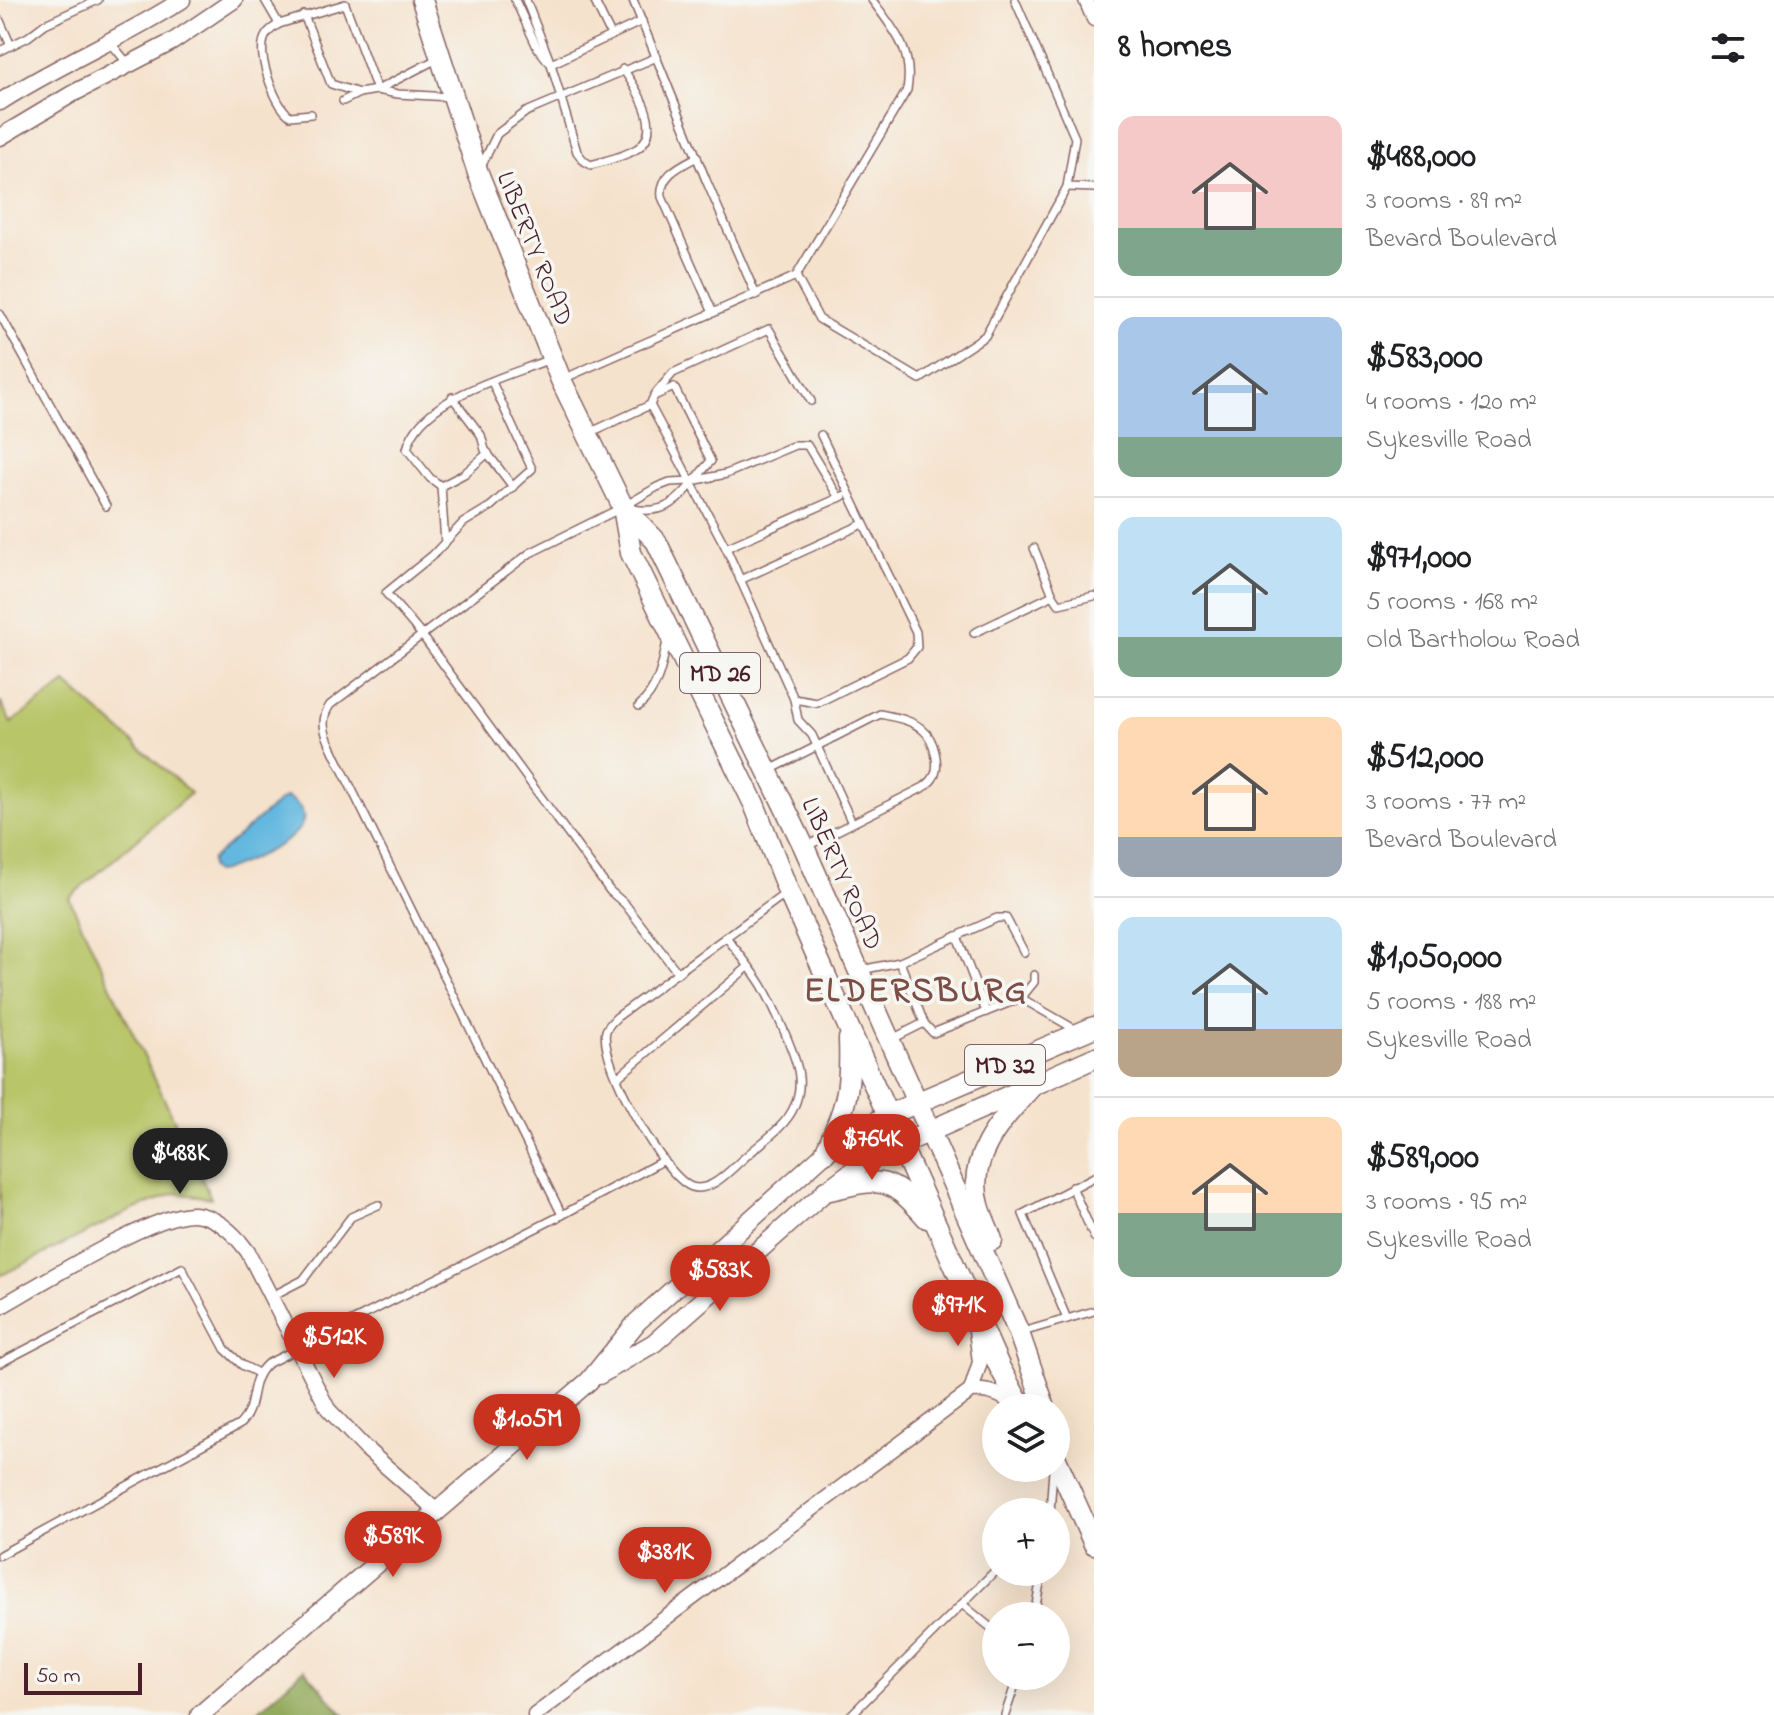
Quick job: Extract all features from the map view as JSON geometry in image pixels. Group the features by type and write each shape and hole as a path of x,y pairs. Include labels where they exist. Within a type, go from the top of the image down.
{"main road":[{"name":"LIBERTY ROAD","path":"422,0 478,173 561,380 623,507 631,553 754,804 788,891 1014,1394"},
{"name":"LIBERTY ROAD","path":"623,507 656,541 768,770 1002,1294 1040,1394"},
{"path":"825,1153 848,1096 849,1027"},
{"name":"MD 32","path":"200,1715 589,1381 637,1322 825,1153 853,1133 888,1115 1088,1030"},
{"name":"MD 32","path":"589,1381 654,1343 826,1191 864,1162 1094,1058"},
{"path":"1002,1294 999,1257 978,1203 976,1183 979,1165 994,1130 1033,1085"},
{"path":"826,1191 861,1183 886,1182 911,1200 940,1232"},
{"path":"1066,1482 1094,1544"}],"street":[{"path":"0,102 57,67 110,42 182,0"},
{"path":"0,137 72,94 172,42 234,0"},
{"path":"1086,0 1094,19"},
{"path":"0,1307 163,1220 195,1214 221,1224 236,1236 272,1296 328,1409 438,1512"},
{"path":"971,1391 980,1362 974,1310"},
{"path":"535,1715 971,1391 985,1390 1000,1394"}],"lane":[{"path":"0,51 45,24 98,0"},
{"path":"265,0 279,24"},
{"path":"515,0 537,47 551,64"},
{"path":"526,0 551,64 577,152 591,165 635,150 647,140 650,128 638,94 623,69"},
{"path":"594,0 611,35"},
{"path":"633,0 756,295"},
{"path":"561,380 796,276 907,90 909,62 899,37 872,0"},
{"path":"796,276 819,319 920,379 985,336 1067,187 1075,138 1015,0"},
{"path":"311,114 290,116 279,106 275,96 263,44 268,31 279,24 345,4 377,90"},
{"path":"304,15 331,84 359,93"},
{"path":"0,21 11,46"},
{"path":"551,64 642,21"},
{"path":"110,42 129,66"},
{"path":"343,101 359,93 377,90 439,57"},
{"path":"478,173 497,134 526,112 657,57"},
{"path":"377,90 453,97"},
{"path":"697,157 676,169 661,188 662,197 713,313"},
{"path":"1067,187 1094,188"},
{"path":"0,314 106,506"},
{"path":"588,434 650,405 673,373 769,329 811,401"},
{"path":"441,486 430,478 407,449 417,428 452,397 552,358"},
{"path":"492,382 532,469 491,506 463,523 445,544 386,593 421,634 610,891 625,904 678,973"},
{"path":"623,507 650,512 664,509 681,500 692,481 711,461 674,387 654,396"},
{"path":"452,397 481,435 488,453 513,487"},
{"path":"650,405 726,548 794,699 798,720 812,735 852,823"},
{"path":"794,699 817,703 908,658 917,647 916,632 821,435"},
{"path":"562,1215 323,730 324,713 330,705 421,634 530,553 657,487 670,482 726,474 795,445 807,445 839,498"},
{"path":"441,486 464,474 488,453"},
{"path":"441,486 445,544"},
{"path":"726,548 849,494"},
{"path":"740,580 863,524"},
{"path":"1034,548 1059,604 1094,596"},
{"path":"974,633 1053,595"},
{"path":"639,706 651,696 656,685 669,631"},
{"path":"768,770 880,714 907,721 924,730 932,747 938,763 934,778 924,787 804,847"},
{"path":"727,938 763,986 798,1067 799,1093 793,1110 782,1123 731,1170 700,1188 690,1186 664,1160 628,1105 606,1045 605,1032 609,1025 788,891"},
{"path":"859,970 900,962 997,918 1006,918 1024,952"},
{"path":"957,936 986,1012"},
{"path":"900,962 924,1023 933,1033 1021,998 1034,982 1034,975"},
{"path":"617,1078 748,967"},
{"path":"1021,998 1088,1030"},
{"path":"890,1040 924,1023"},
{"path":"0,1555 239,1425 247,1418 258,1373 267,1364 664,1160"},
{"path":"1067,1319 1023,1214 1094,1177"},
{"path":"1072,1187 1094,1237"},
{"path":"272,1296 303,1280 351,1217 378,1205"},
{"path":"0,1363 182,1268 225,1349 242,1365 258,1373"},
{"path":"1019,1333 1094,1311"},
{"path":"851,1715 982,1584"},
{"path":"962,1604 982,1620"},
{"path":"1005,1715 1013,1690"}],"green space":[{"path":"66,683 191,793 69,898 211,1198 175,1193 130,1211 0,1276 0,701 11,723"},
{"path":"304,1669 344,1715 254,1715"}],"water":[{"path":"287,797 301,809 303,821 297,832 250,860 223,871 215,872 211,868 211,860"}],"district":[{"name":"ELDERSBURG","path":"916,989"}]}
